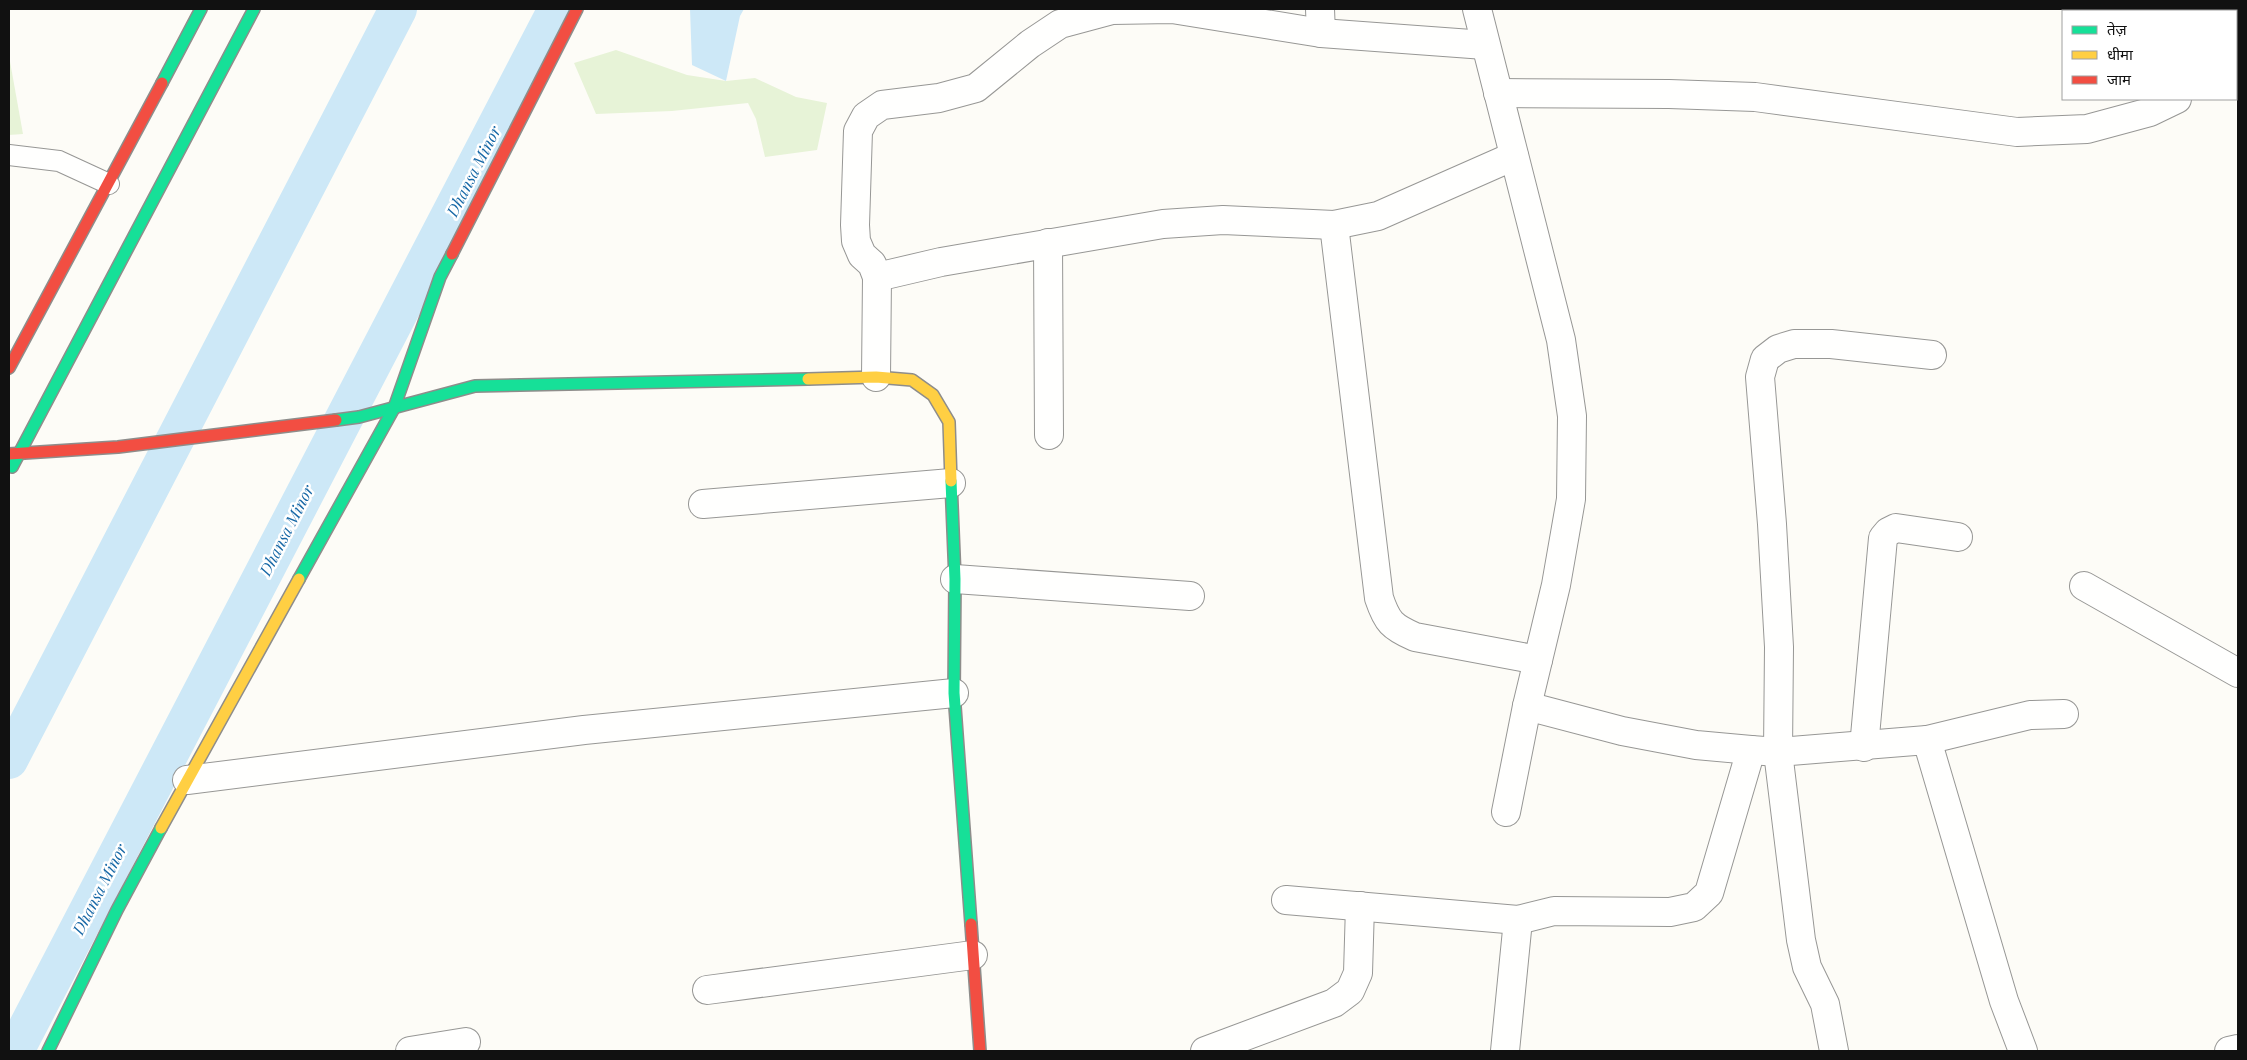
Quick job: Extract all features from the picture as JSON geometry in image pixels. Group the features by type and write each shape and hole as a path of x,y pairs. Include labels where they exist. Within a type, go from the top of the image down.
{"street":[{"path":"9,368 201,9"},
{"path":"9,473 14,453 254,9"},
{"path":"48,1051 117,910 187,780 394,408 440,277 577,9"},
{"path":"876,377 878,277 872,264 862,255 856,242 855,226 858,131 866,116 882,105 939,98 976,88 1030,44 1059,17 1112,10 1172,9 1320,21 1485,45"},
{"path":"1477,9 1561,340 1572,416 1571,499 1556,585 1527,706 1506,812"},
{"path":"1498,93 1669,94 1756,97 2017,132 2087,129 2150,112 2175,100"},
{"path":"878,277 942,262 1163,224 1213,221 1273,221 1334,225 1378,216 1514,156"},
{"path":"1334,225 1379,598 1385,615 1396,628 1415,637 1538,660"},
{"path":"1048,243 1050,435"},
{"path":"1834,1051 1825,1004 1807,967 1801,940 1778,752 1779,647 1772,524 1760,377 1766,359 1778,349 1794,344 1831,344 1932,355"},
{"path":"14,453 118,447 359,417 475,386 876,377 912,380 933,394 949,422 955,579 954,693 980,1051"},
{"path":"703,504 951,483"},
{"path":"1864,746 1884,538 1888,532 1896,528 1958,537"},
{"path":"955,579 1190,596"},
{"path":"2084,586 2238,673"},
{"path":"187,780 584,730 954,693"},
{"path":"1527,706 1622,731 1687,744 1778,752 1927,740 2020,717 2064,714"},
{"path":"1927,740 2004,1001 2023,1051"},
{"path":"1286,900 1518,920 1554,911 1670,912 1694,908 1709,893 1751,750"},
{"path":"1205,1051 1334,1003 1350,991 1358,973 1360,906"},
{"path":"1505,1051 1518,920"},
{"path":"707,990 973,955"},
{"path":"410,1051 466,1042"},
{"path":"2229,1051 2238,1050"}],"lane":[{"path":"9,155 59,161 109,184"}],"green space":[{"path":"616,50 687,75 726,81 755,78 796,97 827,103 817,150 765,157 756,119 748,103 672,111 596,114 574,63"},
{"path":"9,56 23,134 9,135"}],"water":[{"path":"690,9 744,9 740,16 726,81 692,65"}],"waterway":[{"path":"9,760 398,9"},
{"name":"Dhansa Minor","path":"15,1051 557,9"}],"traffic: fast":[{"path":"162,83 201,9"},
{"path":"12,467 254,9"},
{"path":"299,579 394,408 440,277 452,254"},
{"path":"336,420 359,417 475,386 808,379"},
{"path":"951,481 955,579 954,693 971,924"},
{"path":"48,1051 117,910 161,828"}],"traffic: slow":[{"path":"808,379 876,377 912,380 933,395 949,422 951,481"},
{"path":"161,828 299,579"}],"traffic: jam":[{"path":"452,254 577,9"},
{"path":"9,368 162,83"},
{"path":"9,454 118,447 336,420"},
{"path":"971,924 980,1051"}]}
